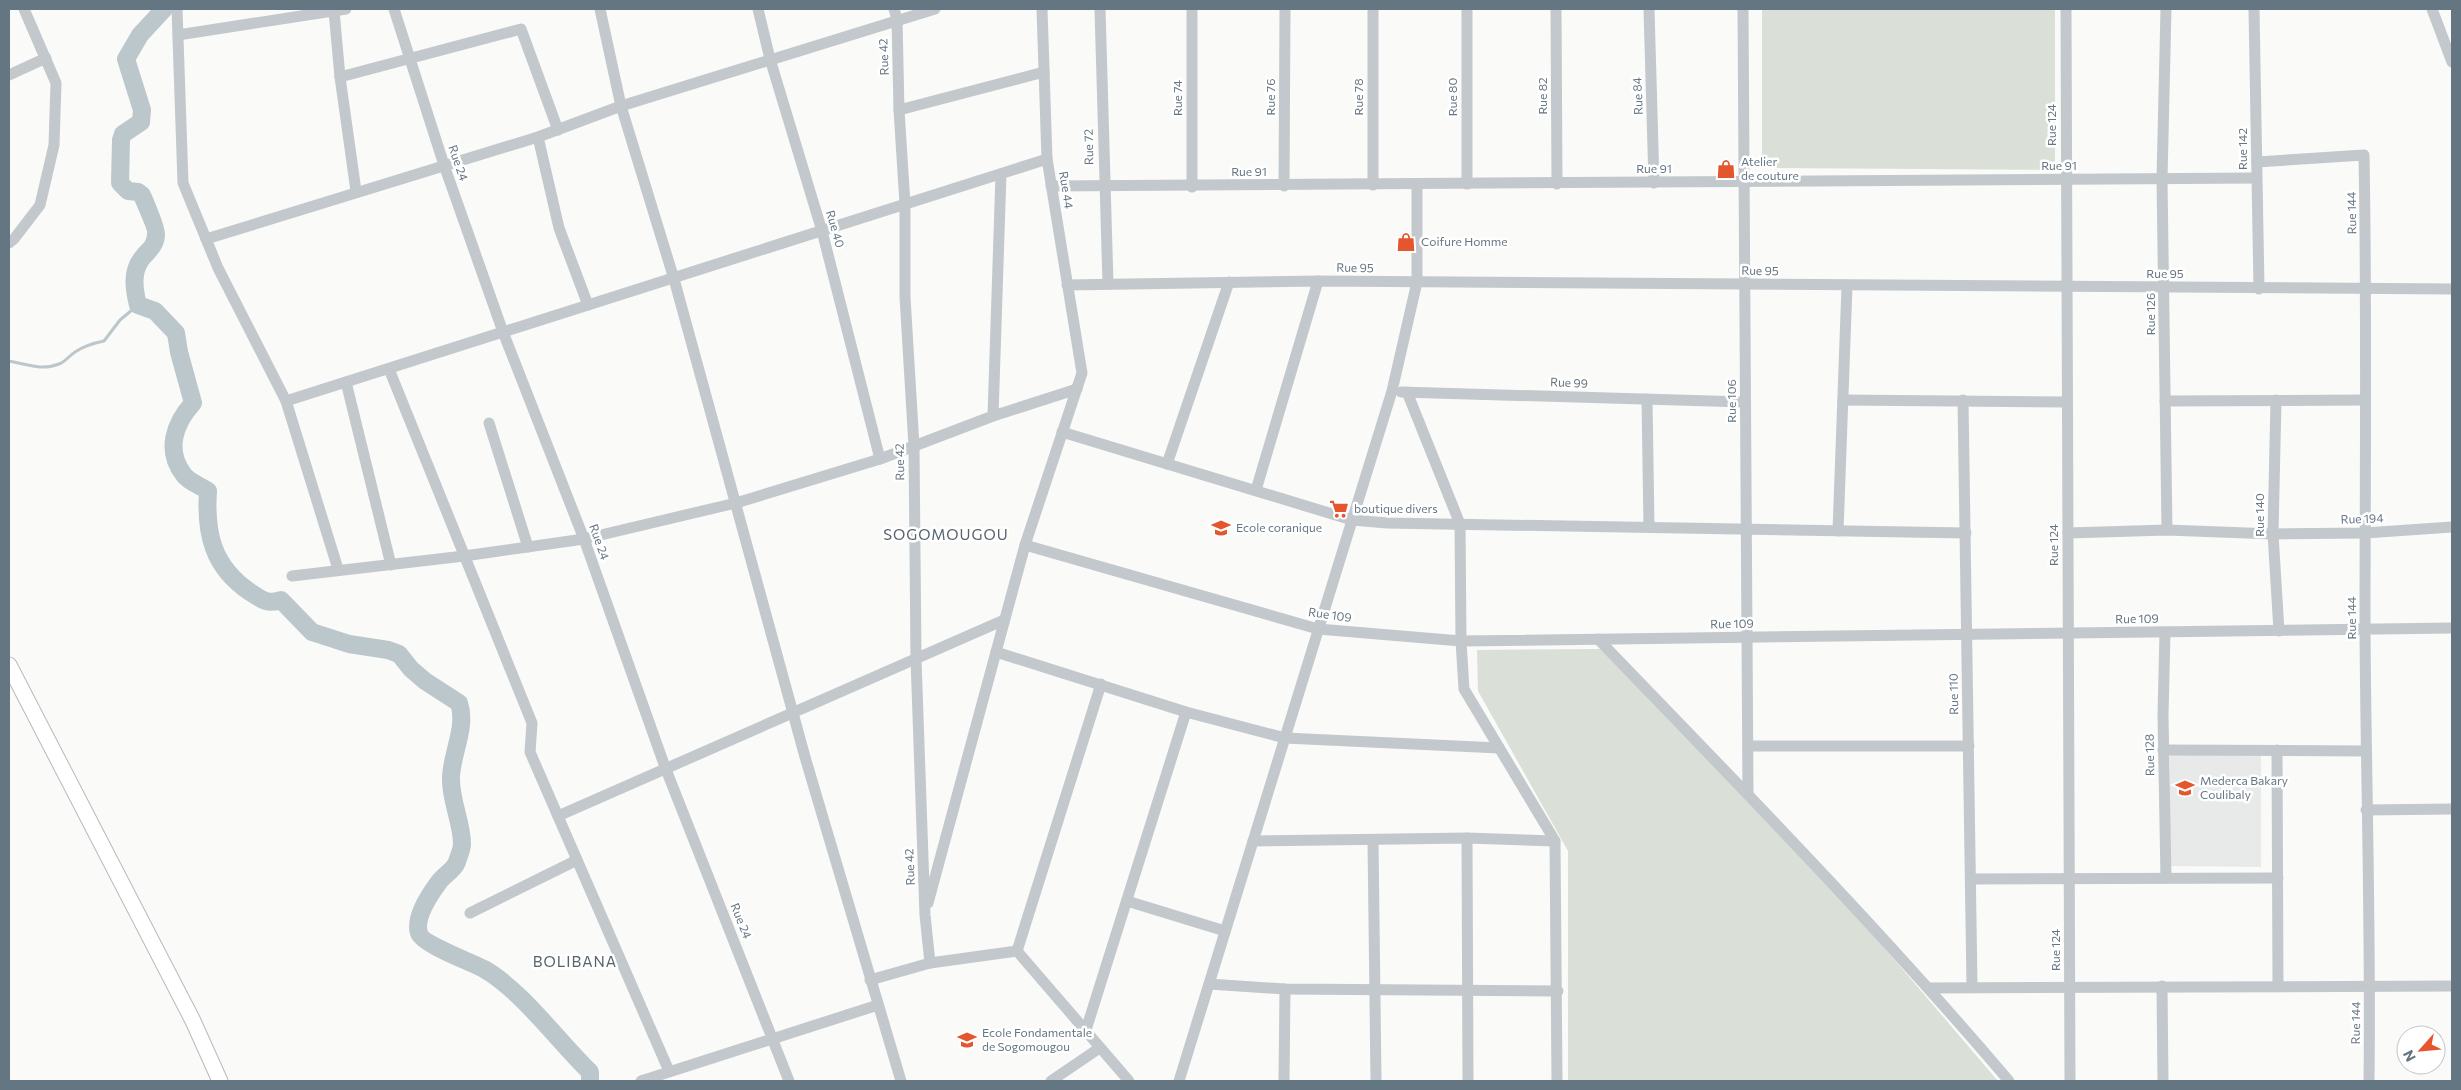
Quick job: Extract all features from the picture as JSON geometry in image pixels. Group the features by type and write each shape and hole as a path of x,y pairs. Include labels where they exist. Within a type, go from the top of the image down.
{"main road":[{"path":"9,665 193,1021 220,1081"}],"street":[{"path":"9,243 40,205 54,145 56,83 24,9"},
{"path":"177,9 184,183 218,268 286,401 338,569"},
{"path":"178,35 346,9"},
{"name":"Rue 24","path":"394,9 444,165 503,332 584,539 665,767 788,1081"},
{"path":"600,9 621,106 674,278 793,712 901,1081"},
{"name":"Rue 40","path":"758,9 770,59 822,231 880,459"},
{"path":"206,239 356,191 538,137 621,106 770,59 895,14 936,9"},
{"name":"Rue 44","path":"1042,9 1047,159 1082,373"},
{"name":"Rue 72","path":"1100,9 1108,284"},
{"name":"Rue 74","path":"1192,9 1192,187"},
{"name":"Rue 76","path":"1284,186 1285,9"},
{"name":"Rue 78","path":"1373,9 1373,185"},
{"name":"Rue 80","path":"1466,9 1467,184"},
{"name":"Rue 82","path":"1556,9 1557,184"},
{"name":"Rue 84","path":"1649,9 1654,183"},
{"name":"Rue 106","path":"1743,9 1748,794"},
{"name":"Rue 124","path":"2066,9 2070,1081"},
{"name":"Rue 126","path":"2166,9 2162,179 2167,530"},
{"name":"Rue 142","path":"2254,9 2259,288"},
{"path":"2432,9 2452,62"},
{"path":"334,11 340,77 356,191"},
{"name":"Rue 42","path":"895,14 905,204 905,297 914,446 916,659 925,914 930,963"},
{"path":"340,77 521,29 558,130"},
{"path":"9,75 46,58"},
{"path":"899,110 1044,72"},
{"path":"538,137 559,228 588,305"},
{"name":"Rue 144","path":"2257,162 2364,155 2366,287 2366,810 2370,986 2368,1081"},
{"path":"286,401 1047,159"},
{"path":"993,416 1001,174"},
{"name":"Rue 91","path":"1051,186 1192,187 2256,178"},
{"path":"1179,1081 1392,392 1417,282 1417,185"},
{"path":"1256,490 1318,281"},
{"name":"Rue 95","path":"1067,285 1318,281 2452,289"},
{"path":"1167,464 1229,282"},
{"path":"1838,531 1847,286"},
{"path":"389,369 532,722 530,752 669,1071"},
{"name":"Rue 42","path":"925,914 1025,545 1082,373"},
{"path":"346,382 391,565"},
{"path":"292,576 338,569 464,556 584,539 736,503 880,459 993,416 1076,389"},
{"name":"Rue 99","path":"1392,392 1746,402"},
{"path":"1407,392 1460,524 1461,641 1464,689 1555,841 1558,991 1557,1081"},
{"path":"1647,399 1648,527"},
{"path":"1843,400 2067,402"},
{"name":"Rue 110","path":"1963,400 1972,986"},
{"path":"2165,400 2365,400"},
{"name":"Rue 140","path":"2276,400 2273,534 2279,630"},
{"path":"489,424 528,547"},
{"path":"1062,432 1352,520 1387,523 1966,533"},
{"name":"Rue 194","path":"2068,533 2167,530 2273,534 2365,533 2452,527"},
{"name":"Rue 109","path":"1025,545 1318,630 1461,641 2452,628"},
{"path":"558,816 665,767 1004,620"},
{"name":"Rue 128","path":"2165,632 2163,750 2166,878"},
{"path":"1598,640 1748,794 1930,988 2009,1081"},
{"path":"996,652 1186,712 1285,738 1499,748"},
{"path":"1017,952 1101,684"},
{"path":"1086,1033 1186,712"},
{"path":"1748,746 1969,746"},
{"path":"2163,750 2366,750"},
{"path":"2277,750 2278,986"},
{"path":"2366,810 2452,809"},
{"path":"1253,841 1467,838 1555,841"},
{"path":"1467,838 1468,1081"},
{"path":"1373,840 1376,1081"},
{"path":"470,913 577,860"},
{"path":"1971,878 2278,878"},
{"path":"1127,901 1225,931"},
{"path":"870,980 930,963 1017,952"},
{"path":"1017,952 1098,1049 1129,1081"},
{"path":"1209,984 1285,989 1558,991"},
{"path":"1930,988 1972,986 2452,986"},
{"path":"2162,986 2164,1081"},
{"path":"1284,1081 1285,989"},
{"path":"641,1081 878,1005"},
{"path":"1051,1081 1098,1049"}],"shaded area":[{"path":"1762,9 2055,9 2055,170 1762,168"},
{"path":"1602,649 1846,903 1998,1081 1568,1081 1568,851 1478,691 1477,650"},
{"path":"2170,754 2261,754 2261,867 2170,866"}],"waterway":[{"path":"164,9 140,35 126,59 142,110 141,122 123,134 121,140 120,183 128,191 138,192 142,195 156,231 156,238 139,262 135,274 134,280 138,305 155,311 176,333 179,352 193,403 181,420 174,438 173,447 178,466 186,477 208,491 208,521 214,548 227,572 237,582 264,600 272,602 281,600 312,632 349,644 388,650 399,654 411,669 425,681 459,703 461,721 452,768 451,786 462,846 456,865 439,882 424,906 419,920 419,933 437,947 484,969 511,989 590,1072 590,1081"},
{"path":"9,361 40,367 59,364 82,348 104,341 120,320 138,305"}],"place":[{"name":"Atelier de couture","path":"1726,169"},
{"name":"Coifure Homme","path":"1406,242"},
{"name":"boutique divers","path":"1339,509"},
{"name":"Ecole coranique","path":"1221,528"},
{"name":"Mederca Bakary Coulibaly","path":"2185,788"},
{"name":"Ecole Fondamentale de Sogomougou","path":"967,1040"}],"district":[{"name":"SOGOMOUGOU","path":"946,535"},
{"name":"BOLIBANA","path":"575,962"}]}
